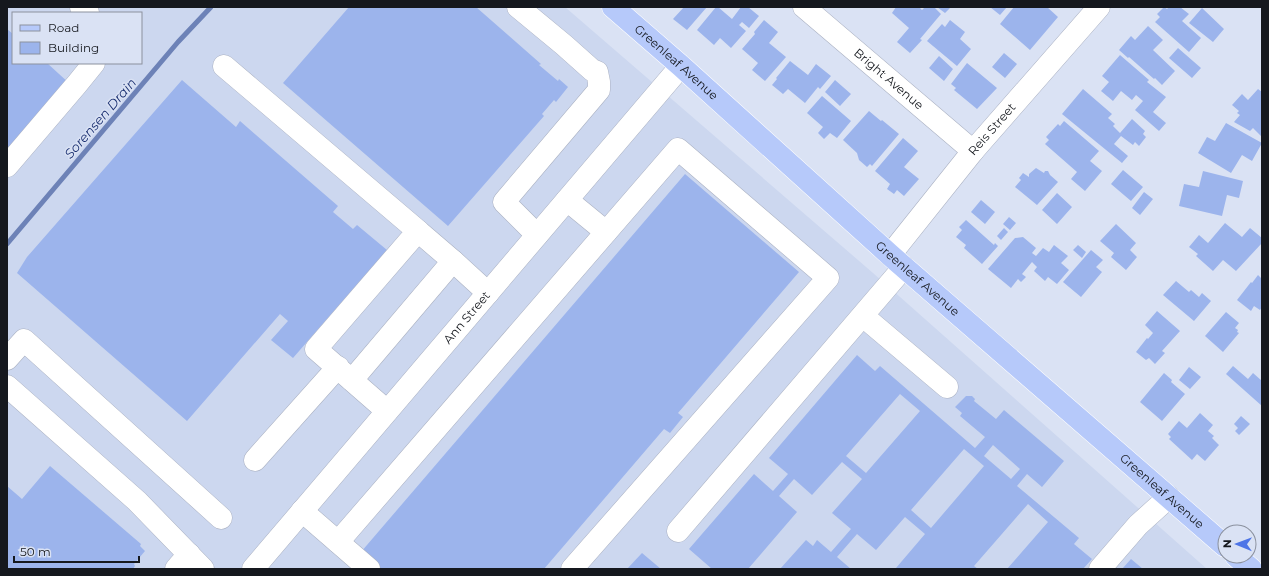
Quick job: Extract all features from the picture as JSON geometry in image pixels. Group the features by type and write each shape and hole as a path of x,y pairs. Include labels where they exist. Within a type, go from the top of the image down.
{"main road":[{"name":"Greenleaf Avenue","path":"613,7 681,66 897,261 1217,539"}],"street":[{"path":"518,7 592,70 597,72 599,82 599,90 504,202 537,235"},
{"name":"Bright Avenue","path":"804,7 973,151"},
{"name":"Reis Street","path":"678,531 863,316 897,261 973,151 1099,7"},
{"path":"7,166 78,84 93,64"},
{"path":"224,66 454,261 488,293"},
{"name":"Ann Street","path":"253,569 681,66"},
{"path":"338,542 678,150 828,278 572,569"},
{"path":"567,200 606,232"},
{"path":"387,411 316,349 418,231"},
{"path":"256,460 345,374 454,261"},
{"path":"863,316 947,387"},
{"path":"7,359 24,340 221,518"},
{"path":"7,386 137,501 189,564"},
{"path":"1100,569 1138,525 1169,497"},
{"path":"302,511 369,569"}],"shaded area":[{"path":"7,7 565,7 873,273 1207,569 7,569"}],"building":[{"path":"349,7 476,7 541,64 539,65 558,81 559,79 568,87 556,102 554,100 542,114 544,116 448,226 283,83"},
{"path":"684,7 707,7 687,30 673,19"},
{"path":"716,7 732,19 741,7 748,7 759,16 749,28 742,22 739,25 746,31 731,48 720,38 714,45 697,30"},
{"path":"896,7 919,7 922,10 925,7 934,7 941,14 920,39 922,40 910,53 897,42 909,28 892,13"},
{"path":"937,7 948,7 950,8 945,13"},
{"path":"990,7 1007,7 1000,15"},
{"path":"1014,7 1047,7 1058,17 1030,50 1000,24"},
{"path":"1164,7 1167,9 1169,7 1180,7 1189,14 1182,21 1201,38 1189,52 1155,22 1160,17 1157,14"},
{"path":"1202,8 1224,29 1213,42 1189,23"},
{"path":"764,20 778,32 769,43 786,57 765,81 752,70 758,63 742,49 755,34 754,32"},
{"path":"950,20 965,32 960,39 971,49 957,66 927,41 942,24 945,27"},
{"path":"1148,26 1163,40 1153,50 1175,71 1162,85 1119,50 1131,36 1135,40"},
{"path":"7,29 12,33 12,64 48,64 70,84 7,157"},
{"path":"1178,48 1201,68 1192,78 1169,58"},
{"path":"1004,53 1017,64 1005,78 992,67"},
{"path":"1120,55 1149,80 1147,82 1166,97 1153,112 1166,123 1159,131 1135,110 1143,101 1136,95 1132,100 1121,91 1113,101 1101,91 1109,82 1102,76"},
{"path":"939,56 953,69 944,81 929,68"},
{"path":"790,61 808,75 816,64 831,76 820,89 818,87 805,103 788,89 783,94 772,85"},
{"path":"967,63 997,88 977,109 954,90 956,88 951,84"},
{"path":"182,80 236,127 240,121 338,206 333,212 353,229 357,225 387,250 293,358 271,340 288,321 280,314 187,421 17,273 27,257"},
{"path":"835,80 851,94 840,106 825,92"},
{"path":"1083,89 1112,114 1108,118 1115,124 1113,126 1120,133 1132,119 1145,131 1143,134 1146,137 1139,146 1135,142 1133,145 1121,136 1114,144 1128,156 1122,163 1062,114"},
{"path":"1258,89 1262,92 1262,137 1253,128 1250,131 1234,122 1240,115 1237,113 1239,111 1232,105 1242,94 1248,100"},
{"path":"822,96 851,121 837,138 830,133 824,139 818,133 823,127 807,113"},
{"path":"869,111 899,134 872,166 870,164 867,167 859,160 857,153 843,140"},
{"path":"1064,121 1099,151 1090,161 1102,171 1085,191 1071,179 1077,172 1045,144 1049,140 1046,137 1058,124 1060,126"},
{"path":"1226,123 1262,143 1252,161 1242,155 1231,173 1198,153 1207,137 1215,141"},
{"path":"903,138 918,151 904,167 919,179 904,196 897,190 894,194 887,189 890,184 875,171"},
{"path":"1036,168 1044,173 1045,171 1048,171 1050,175 1058,182 1037,205 1015,187 1021,180 1019,178 1023,173 1029,177 1029,174"},
{"path":"1123,170 1143,187 1131,201 1111,184"},
{"path":"1203,171 1243,181 1239,198 1227,195 1222,216 1179,206 1184,184 1199,187"},
{"path":"685,174 799,272 678,413 683,417 670,433 664,429 544,569 380,569 361,552"},
{"path":"1144,192 1153,199 1140,215 1132,208"},
{"path":"1057,193 1072,207 1057,224 1042,210"},
{"path":"981,200 995,212 985,224 971,212"},
{"path":"1009,217 1016,223 1010,230 1003,224"},
{"path":"966,220 994,245 995,243 998,246 982,264 964,248 966,245 956,237 962,230 959,227"},
{"path":"1225,223 1242,237 1250,228 1262,238 1262,243 1236,271 1223,260 1213,271 1196,256 1198,254 1189,247 1199,235 1208,243"},
{"path":"1116,224 1136,243 1130,250 1137,257 1126,270 1111,257 1114,253 1100,241"},
{"path":"1004,228 1008,232 1001,240 997,236"},
{"path":"1023,237 1036,248 1032,253 1036,256 1043,248 1049,252 1054,245 1068,256 1061,263 1069,270 1057,284 1048,277 1045,281 1034,271 1037,267 1032,262 1022,274 1026,277 1021,282 1018,279 1011,288 988,269 1015,238"},
{"path":"1078,245 1086,252 1082,258 1073,250"},
{"path":"1091,250 1103,260 1096,267 1102,272 1081,297 1063,282"},
{"path":"1258,275 1262,279 1262,307 1260,310 1254,306 1251,311 1237,300"},
{"path":"1176,281 1189,292 1191,290 1199,297 1202,293 1211,301 1194,321 1163,295"},
{"path":"1157,311 1180,331 1162,351 1165,353 1155,364 1149,358 1146,360 1136,352 1153,333 1145,325"},
{"path":"1226,312 1239,323 1235,328 1239,333 1223,352 1205,336"},
{"path":"857,355 875,371 880,366 975,448 985,437 960,416 962,413 955,407 966,396 972,396 975,399 974,401 996,419 1004,410 1064,461 1042,487 1027,474 1017,486 1079,538 1074,544 1092,559 1083,569 1007,569 1048,522 1028,504 974,566 978,569 897,569 896,568 925,534 905,517 876,550 857,534 837,557 851,569 780,569 806,540 813,546 817,540 831,552 851,529 832,513 862,479 842,462 812,495 794,479 779,496 797,512 748,569 712,569 689,549 754,474 773,491 788,474 769,458","holes":["900,394 920,411 866,473 846,456","993,445 1020,469 1011,479 984,456","964,449 984,466 931,528 911,510"]},
{"path":"1233,366 1248,379 1253,373 1262,381 1262,406 1226,374"},
{"path":"1189,367 1201,377 1190,389 1179,380"},
{"path":"1164,373 1172,380 1171,382 1185,394 1162,421 1140,402"},
{"path":"1200,413 1213,425 1208,431 1214,436 1212,438 1219,445 1205,461 1197,454 1192,460 1169,439 1171,437 1168,434 1179,421 1187,428"},
{"path":"1241,416 1250,424 1239,435 1235,431 1238,428 1234,424"},
{"path":"50,466 141,544 140,546 145,551 134,564 135,566 133,569 7,569 7,486 22,499"},
{"path":"642,553 661,569 627,569"},
{"path":"1131,559 1143,569 1122,569"}],"waterway":[{"name":"Sorensen Drain","path":"7,244 178,42 211,7"}]}
